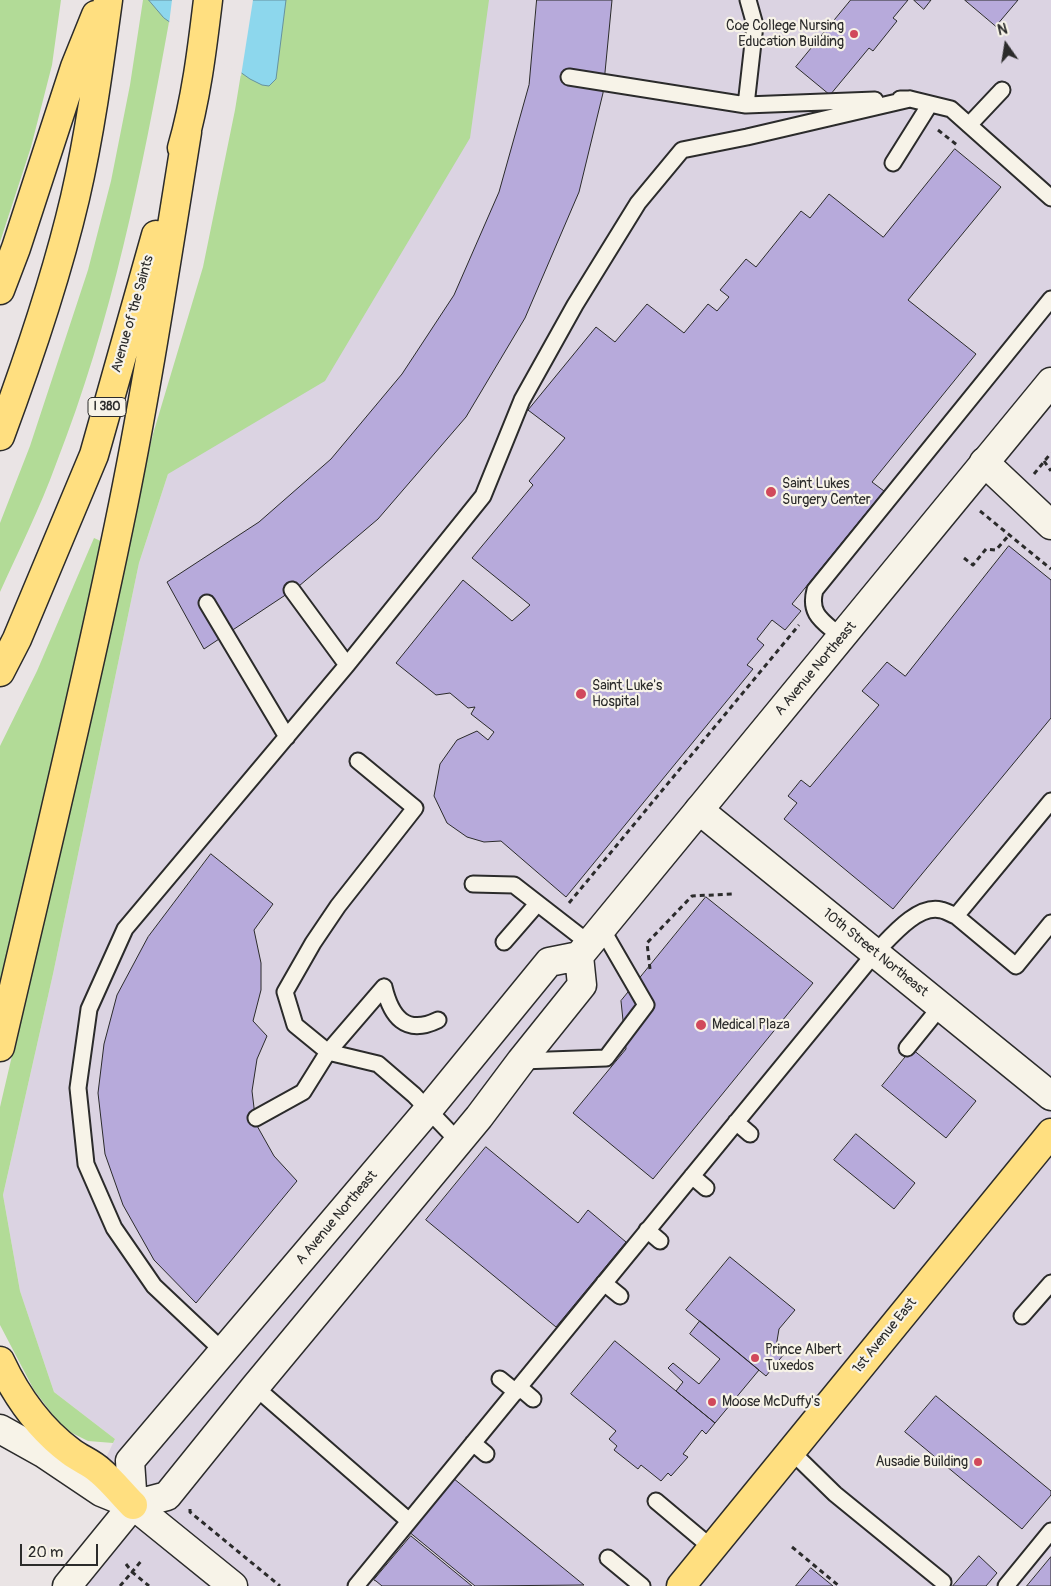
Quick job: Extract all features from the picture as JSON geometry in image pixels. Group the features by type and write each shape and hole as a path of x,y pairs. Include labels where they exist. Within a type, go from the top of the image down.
{"main road":[{"path":"0,290 16,248 75,66 103,0"},
{"path":"0,436 43,314 75,198 91,118 108,0"},
{"name":"Avenue of the Saints","path":"0,672 17,639 94,455 144,272 187,132 201,58 208,0"},
{"path":"0,1048 120,524 143,400 187,132"},
{"name":"1st Avenue East","path":"681,1586 1051,1133"},
{"path":"0,1361 8,1378 21,1397 48,1431 70,1451 100,1470 133,1505"}],"street":[{"name":"A Avenue Northeast","path":"133,1505 130,1461 428,1110 549,962 590,943 1051,382"},
{"path":"984,462 1051,525"},
{"name":"10th Street Northeast","path":"698,810 1051,1096"},
{"path":"72,1584 133,1505 167,1496 458,1140 479,1117 582,985 590,943"},
{"path":"0,1429 43,1453 101,1492 133,1505 233,1586"}],"lane":[{"path":"746,105 754,25 748,0"},
{"path":"569,77 746,105 910,99 952,109 1051,198"},
{"path":"969,125 1002,90"},
{"path":"222,1351 154,1286 114,1228 86,1164 78,1088 88,1009 126,930 287,737 483,496 522,400 575,305 638,204 682,150 747,138 910,99"},
{"path":"893,163 930,104"},
{"path":"842,638 815,613 812,599 815,590 1051,299"},
{"path":"292,590 347,664"},
{"path":"208,603 287,737"},
{"path":"358,761 415,808 338,906 313,943 285,992 295,1025 328,1052 378,1064 458,1140"},
{"path":"956,916 1051,801"},
{"path":"473,884 514,885 590,943 646,1005 606,1058 521,1061"},
{"path":"504,942 538,904"},
{"path":"356,1586 517,1389 545,1343 604,1283 875,953 910,918 924,912 940,909 956,916 1016,966 1051,923"},
{"path":"256,1118 303,1092 328,1052 384,987 388,1005 399,1019 411,1025 425,1026 438,1020"},
{"path":"906,1048 941,1006"},
{"path":"736,1122 750,1134"},
{"path":"692,1176 706,1188"},
{"path":"647,1230 660,1241"},
{"path":"604,1283 620,1296"},
{"path":"1022,1316 1051,1283"},
{"path":"500,1379 533,1399"},
{"path":"255,1387 409,1521"},
{"path":"473,1443 486,1454"},
{"path":"791,1452 835,1494 943,1582"},
{"path":"656,1501 712,1548"},
{"path":"1006,1586 1051,1531"},
{"path":"608,1558 642,1586"}],"path":[{"path":"932,129 940,131 963,150"},
{"path":"1029,480 1051,453"},
{"path":"1044,461 1051,471"},
{"path":"980,511 1051,569"},
{"path":"964,558 972,565 986,549 996,550 1010,535"},
{"path":"565,905 570,902 805,618"},
{"path":"650,970 647,943 692,896 732,894"},
{"path":"190,1502 190,1512 280,1586"},
{"path":"792,1547 839,1586"},
{"path":"120,1586 142,1560"},
{"path":"126,1564 132,1572 149,1586"}],"shaded area":[{"name":"Saint Luke's Hospital","path":"286,0 1051,0 1051,1586 67,1586 133,1505 100,1470 115,1439 54,1392 20,1291 3,1195 53,974 139,563 168,474"}],"green space":[{"path":"0,0 61,0 52,65 31,147 0,242"},
{"path":"143,0 149,0 169,22 148,134 123,246 109,301 76,410 43,497 0,592 0,523 30,446 88,270 111,181 130,85"},
{"path":"253,0 489,0 470,138 325,381 168,474 139,563 53,974 3,1195 20,1291 54,1392 115,1439 113,1443 88,1441 70,1432 56,1419 34,1390 0,1325 0,1107 80,765 134,513 153,434 203,267 235,110"},
{"path":"94,538 103,542 95,581 0,990 0,746 37,671"}],"water":[{"path":"149,0 286,0 276,79 269,86 250,79 164,18"}],"pier":[{"path":"172,0 253,0 241,76 169,24"}],"building":[{"path":"537,0 612,0 603,93 579,192 525,318 466,417 378,519 299,586 204,649 167,582 259,522 331,459 402,374 454,295 499,192 529,85"},
{"name":"Coe College Nursing Education Building","path":"851,0 908,0 893,18 897,21 873,51 869,48 830,95 796,67"},
{"path":"914,0 931,0 924,9"},
{"path":"965,0 1018,0 996,26"},
{"path":"955,149 1001,187 908,300 976,354 872,482 884,491 792,604 801,611 785,630 772,620 757,639 764,645 747,665 753,669 566,897 501,841 484,842 467,837 447,823 434,796 440,764 457,740 477,731 488,740 494,732 471,714 475,707 468,708 450,693 436,695 396,663 463,580 512,621 530,605 472,558 533,485 529,481 565,438 528,410 596,327 615,342 647,304 684,333 708,304 717,311 729,297 720,290 746,259 756,267 801,211 810,218 829,194 883,237"},
{"path":"1009,546 1051,580 1051,718 893,909 784,819 797,803 788,796 801,780 810,787 879,705 862,691 887,662 905,676"},
{"path":"211,854 273,904 254,930 261,963 261,990 253,1021 267,1036 257,1059 252,1091 256,1124 274,1156 297,1181 196,1303 154,1260 123,1205 105,1154 98,1093 104,1044 117,995 148,937"},
{"name":"Medical Plaza","path":"706,897 813,983 653,1179 573,1113 626,1049 621,1001"},
{"path":"912,1049 976,1101 946,1138 882,1086"},
{"path":"856,1134 915,1183 894,1209 834,1160"},
{"path":"486,1147 578,1223 588,1210 626,1242 556,1327 426,1220"},
{"path":"730,1257 795,1310 779,1329 776,1347 784,1354 766,1376 686,1310"},
{"path":"700,1321 759,1370 715,1423 676,1391 683,1382 668,1368 673,1363 699,1384 720,1359 690,1334"},
{"path":"615,1341 715,1423 706,1434 702,1430 683,1454 688,1457 671,1476 668,1473 661,1481 641,1465 638,1469 614,1450 617,1446 609,1439 616,1431 571,1394"},
{"name":"Ausadie Building","path":"936,1396 1051,1491 1051,1495 1022,1529 905,1432"},
{"path":"453,1478 584,1585 475,1586 408,1531"},
{"path":"411,1536 472,1586 382,1586 374,1580"},
{"path":"979,1556 997,1573 986,1586 953,1586"},
{"path":"1051,1557 1051,1586 1027,1586"},
{"path":"811,1568 833,1586 796,1586"}],"place":[{"name":"Coe College Nursing Education Building","path":"854,34"},
{"name":"Saint Lukes Surgery Center","path":"771,492"},
{"name":"Saint Luke's Hospital","path":"581,694"},
{"name":"Medical Plaza","path":"701,1025"},
{"name":"Prince Albert Tuxedos","path":"755,1358"},
{"name":"Moose McDuffy's","path":"712,1402"},
{"name":"Ausadie Building","path":"978,1462"}]}
